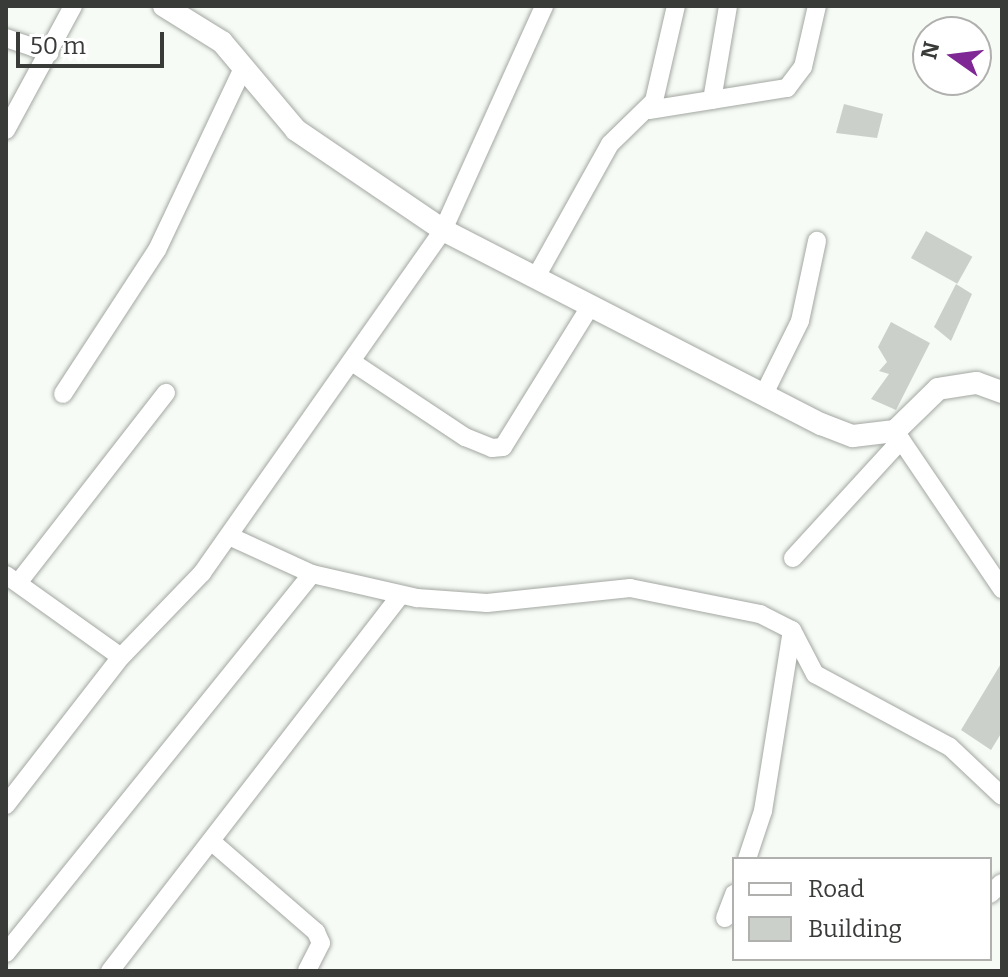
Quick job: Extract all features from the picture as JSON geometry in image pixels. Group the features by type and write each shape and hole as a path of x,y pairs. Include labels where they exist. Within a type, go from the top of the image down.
{"street":[{"path":"6,130 73,6"},
{"path":"164,6 222,42 296,130 443,230 764,394 853,436 898,436"},
{"path":"6,805 121,657 202,573 443,230 544,6"},
{"path":"536,277 610,144 649,110 662,76 676,6"},
{"path":"712,100 728,6"},
{"path":"649,110 787,88 798,80 817,6"},
{"path":"6,38 50,53"},
{"path":"63,394 157,250 243,68"},
{"path":"764,394 800,321 817,241"},
{"path":"352,362 465,437 492,448 503,447 591,305"},
{"path":"793,558 938,389 977,383 1002,392"},
{"path":"121,657 12,579 166,393"},
{"path":"898,436 1002,589"},
{"path":"229,536 312,574 401,595 487,603 630,588 760,614 792,630 815,674 950,747 1002,796"},
{"path":"6,953 312,574"},
{"path":"110,971 401,595"},
{"path":"748,857 763,811 792,630"},
{"path":"211,841 316,932 321,943 307,971"},
{"path":"725,918 732,899"}],"building":[{"path":"844,104 883,114 877,138 836,133"},
{"path":"926,231 972,257 957,284 911,258"},
{"path":"956,284 972,294 951,341 934,327"},
{"path":"891,322 930,343 896,410 871,399 889,374 879,371 887,362 878,347"},
{"path":"1002,662 1002,732 991,750 961,730"}]}
